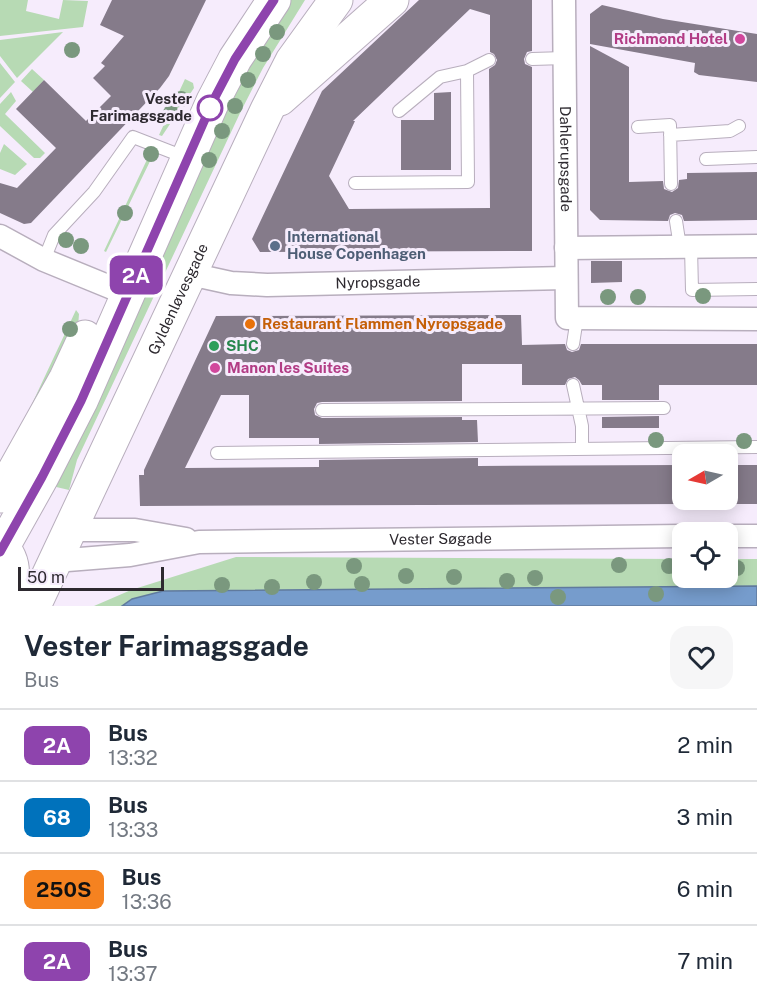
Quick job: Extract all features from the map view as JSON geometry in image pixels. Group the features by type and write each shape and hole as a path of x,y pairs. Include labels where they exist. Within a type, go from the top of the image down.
{"street":[{"path":"4,606 14,578 4,546 81,401 213,101 235,59 274,0"},
{"name":"Gyldenløvesgade","path":"34,606 267,110 292,61 336,0"},
{"path":"267,110 392,0"},
{"name":"Dahlerupsgade","path":"564,0 566,248 572,318"},
{"path":"7,240 44,260 127,294"},
{"path":"566,248 757,246"},
{"name":"Nyropsgade","path":"190,274 231,283 267,285 567,278"},
{"path":"0,496 66,378 94,318 127,294"},
{"path":"572,318 757,319"},
{"path":"4,546 70,530"},
{"name":"Vester Søgade","path":"70,530 135,530 199,542"},
{"name":"Vester Søgade","path":"55,561 130,555 199,542 672,536"},
{"path":"738,536 757,536"},
{"path":"4,546 55,561"}],"lane":[{"path":"532,59 565,58"},
{"path":"399,111 440,77 467,71 489,60"},
{"path":"355,183 468,182 467,71"},
{"path":"638,127 670,125 671,184"},
{"path":"670,135 730,132 739,126"},
{"path":"44,260 54,235 94,192 133,137 187,158"},
{"path":"706,159 757,157"},
{"path":"676,221 686,247 692,290 757,289"},
{"path":"572,318 573,344"},
{"path":"573,385 582,426 582,448"},
{"path":"322,410 664,408"},
{"path":"217,453 757,447"}],"green space":[{"path":"0,0 28,0 26,11 59,19 63,0 88,1 83,27 0,36"},
{"path":"289,0 305,0 263,68 241,111 77,460 69,490 52,486 216,122"},
{"path":"63,32 17,78 0,56 0,40"},
{"path":"0,63 15,82 0,98"},
{"path":"32,69 44,80 33,92 21,81"},
{"path":"185,79 193,83 194,88 162,136 159,135"},
{"path":"11,92 16,101 5,114 45,153 40,158 34,158 0,126 0,104"},
{"path":"4,144 27,164 15,175 0,169 0,153"},
{"path":"151,151 154,153 106,252 104,251"},
{"path":"76,310 79,314 78,327 23,423"},
{"path":"236,557 672,559 672,587 163,591 132,599 122,606 94,606 131,590"},
{"path":"738,559 757,559 757,586 738,586"}],"water":[{"path":"738,586 757,586 757,606 122,606 132,599 163,591 738,588"}],"building":[{"path":"112,0 206,0 169,76 160,88 31,223 24,224 0,213 0,183 17,188 56,148 16,109 44,80 86,121 111,96 93,78 105,66 101,63 124,36 100,25"},
{"path":"419,0 532,0 532,51 527,52 524,59 525,64 532,67 532,251 260,252 252,239 322,91","holes":["470,9 490,15 490,52 497,60 495,65 489,69 490,208 349,209 329,176 355,121 353,121"]},
{"path":"602,5 663,19 757,34 757,82 699,75 694,72 695,63 590,44 590,14"},
{"path":"590,46 629,67 629,182 663,181 664,189 672,192 678,188 679,180 687,179 687,173 757,172 757,220 684,221 682,215 675,213 670,215 668,221 600,220 590,210"},
{"path":"451,92 451,170 401,170 401,120 434,120 434,93"},
{"path":"591,261 622,261 622,282 591,283"},
{"path":"521,315 522,345 565,344 567,350 572,352 579,350 581,344 757,344 757,385 659,385 659,400 602,400 602,385 582,385 575,377 568,379 565,385 522,385 522,364 462,364 462,401 322,402 317,403 314,409 315,415 322,418 462,417 462,420 477,420 478,442 319,444 319,438 249,438 249,395 221,395 185,468 319,467 319,460 478,458 478,466 672,465 672,504 140,506 139,475 144,475 144,470 216,316"},
{"path":"659,416 659,428 602,428 602,417"},
{"path":"738,465 757,465 757,504 738,504"}],"bus line":[{"name":"2A","path":"0,552 64,437 213,101 235,59 274,0"}],"place":[{"name":"Richmond Hotel","path":"740,39"},
{"name":"Vester Farimagsgade","path":"210,108"},
{"name":"International House Copenhagen","path":"275,246"},
{"name":"Restaurant Flammen Nyropsgade","path":"250,324"},
{"name":"SHC","path":"214,346"},
{"name":"Manon les Suites","path":"215,368"}]}
